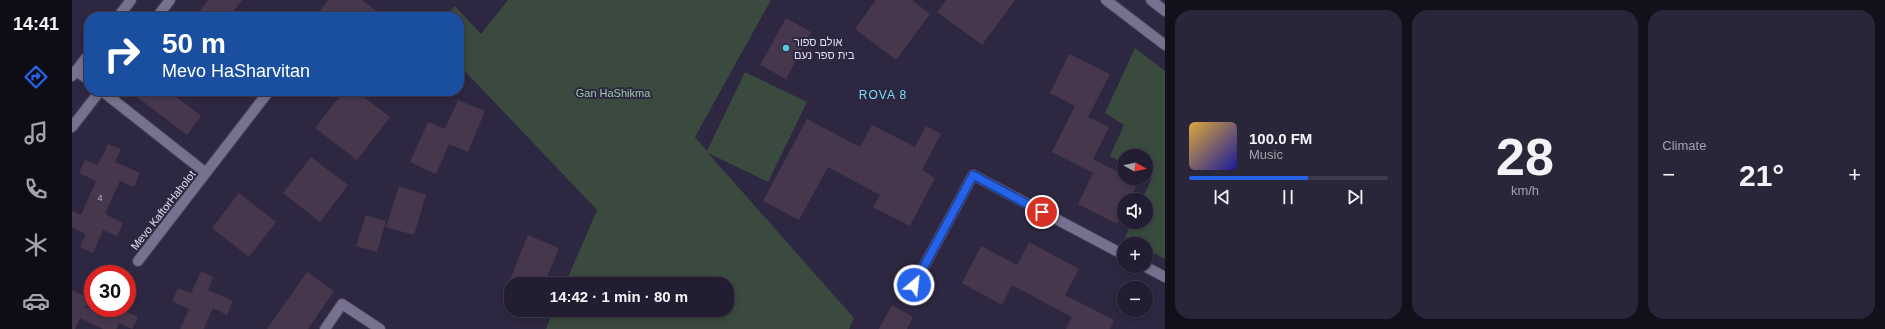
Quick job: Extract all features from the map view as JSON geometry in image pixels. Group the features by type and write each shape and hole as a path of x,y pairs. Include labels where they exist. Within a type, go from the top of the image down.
{"street":[{"path":"122,12 131,0"},
{"path":"161,12 170,0"},
{"path":"1106,0 1165,45"},
{"path":"1151,0 1165,11"},
{"path":"84,60 74,73 84,78"},
{"path":"72,127 97,96"},
{"name":"Mevo KaftorHaholot","path":"107,96 206,174"},
{"name":"Mevo KaftorHaholot","path":"138,261 265,96"},
{"path":"914,285 973,175 1117,251"},
{"path":"1153,271 1165,277"},
{"path":"325,329 342,304 380,329"}],"green space":[{"name":"Gan HaShikma","path":"508,0 771,0 695,137 707,151 745,72 807,102 768,182 708,153 854,318 849,329 546,329 551,317 734,317 734,277 568,277 597,210 464,70 464,16 481,34"},
{"name":"Gan HaShikma","path":"455,6 461,12 450,12"},
{"path":"1135,48 1165,71 1165,259 1153,253 1153,237 1125,237 1129,229 1153,229 1153,193 1145,193 1149,185 1153,185 1153,149 1117,149 1117,160 1110,156 1124,125 1105,113"}],"building":[{"path":"208,0 242,0 233,12 199,12"},
{"path":"328,0 362,0 378,12 319,12"},
{"path":"876,0 912,0 930,14 896,60 855,29"},
{"path":"946,0 1015,0 982,45 937,12"},
{"name":"אולם ספור בית ספר נעם","path":"786,18 811,32 786,79 760,65"},
{"path":"1069,54 1110,74 1088,117 1109,127 1093,159 1117,171 1117,185 1136,185 1132,193 1117,193 1117,224 1078,204 1093,173 1052,152 1075,106 1050,93"},
{"path":"136,96 175,96 201,116 187,135"},
{"path":"340,96 363,96 390,117 357,160 315,128"},
{"path":"458,100 485,111 468,152 449,144 436,174 410,162 428,122 445,129"},
{"path":"807,119 860,147 872,125 915,147 926,126 941,134 922,170 935,178 910,226 873,207 880,195 828,167 799,220 763,201"},
{"path":"108,144 121,149 115,162 140,173 134,187 120,181 105,214 123,223 117,236 103,230 93,253 80,247 86,234 72,227 72,211 81,215 96,181 79,173 85,160 98,165"},
{"path":"311,157 348,185 320,222 283,193"},
{"path":"399,186 426,195 414,235 386,227"},
{"path":"239,193 276,222 249,257 212,228"},
{"path":"366,215 386,221 377,252 356,246"},
{"path":"528,235 559,248 547,277 511,277"},
{"path":"1029,242 1079,269 1065,295 1114,320 1110,329 1066,329 1072,317 1012,285 1002,305 962,283 981,246 1017,265"},
{"path":"201,271 213,277 208,290 233,301 227,315 213,308 204,329 180,329 189,309 172,301 178,288 191,293"},
{"path":"307,272 334,291 308,329 267,329"},
{"path":"72,290 84,296 84,317 138,317 132,329 119,323 116,329 103,329 80,318 75,329 72,329"},
{"path":"892,305 913,317 907,329 879,329"}],"place":[{"name":"אולם ספור בית ספר נעם","path":"786,48"}],"district":[{"name":"ROVA 8","path":"883,95"}],"route":[{"path":"914,285 973,175 1042,212"}]}
